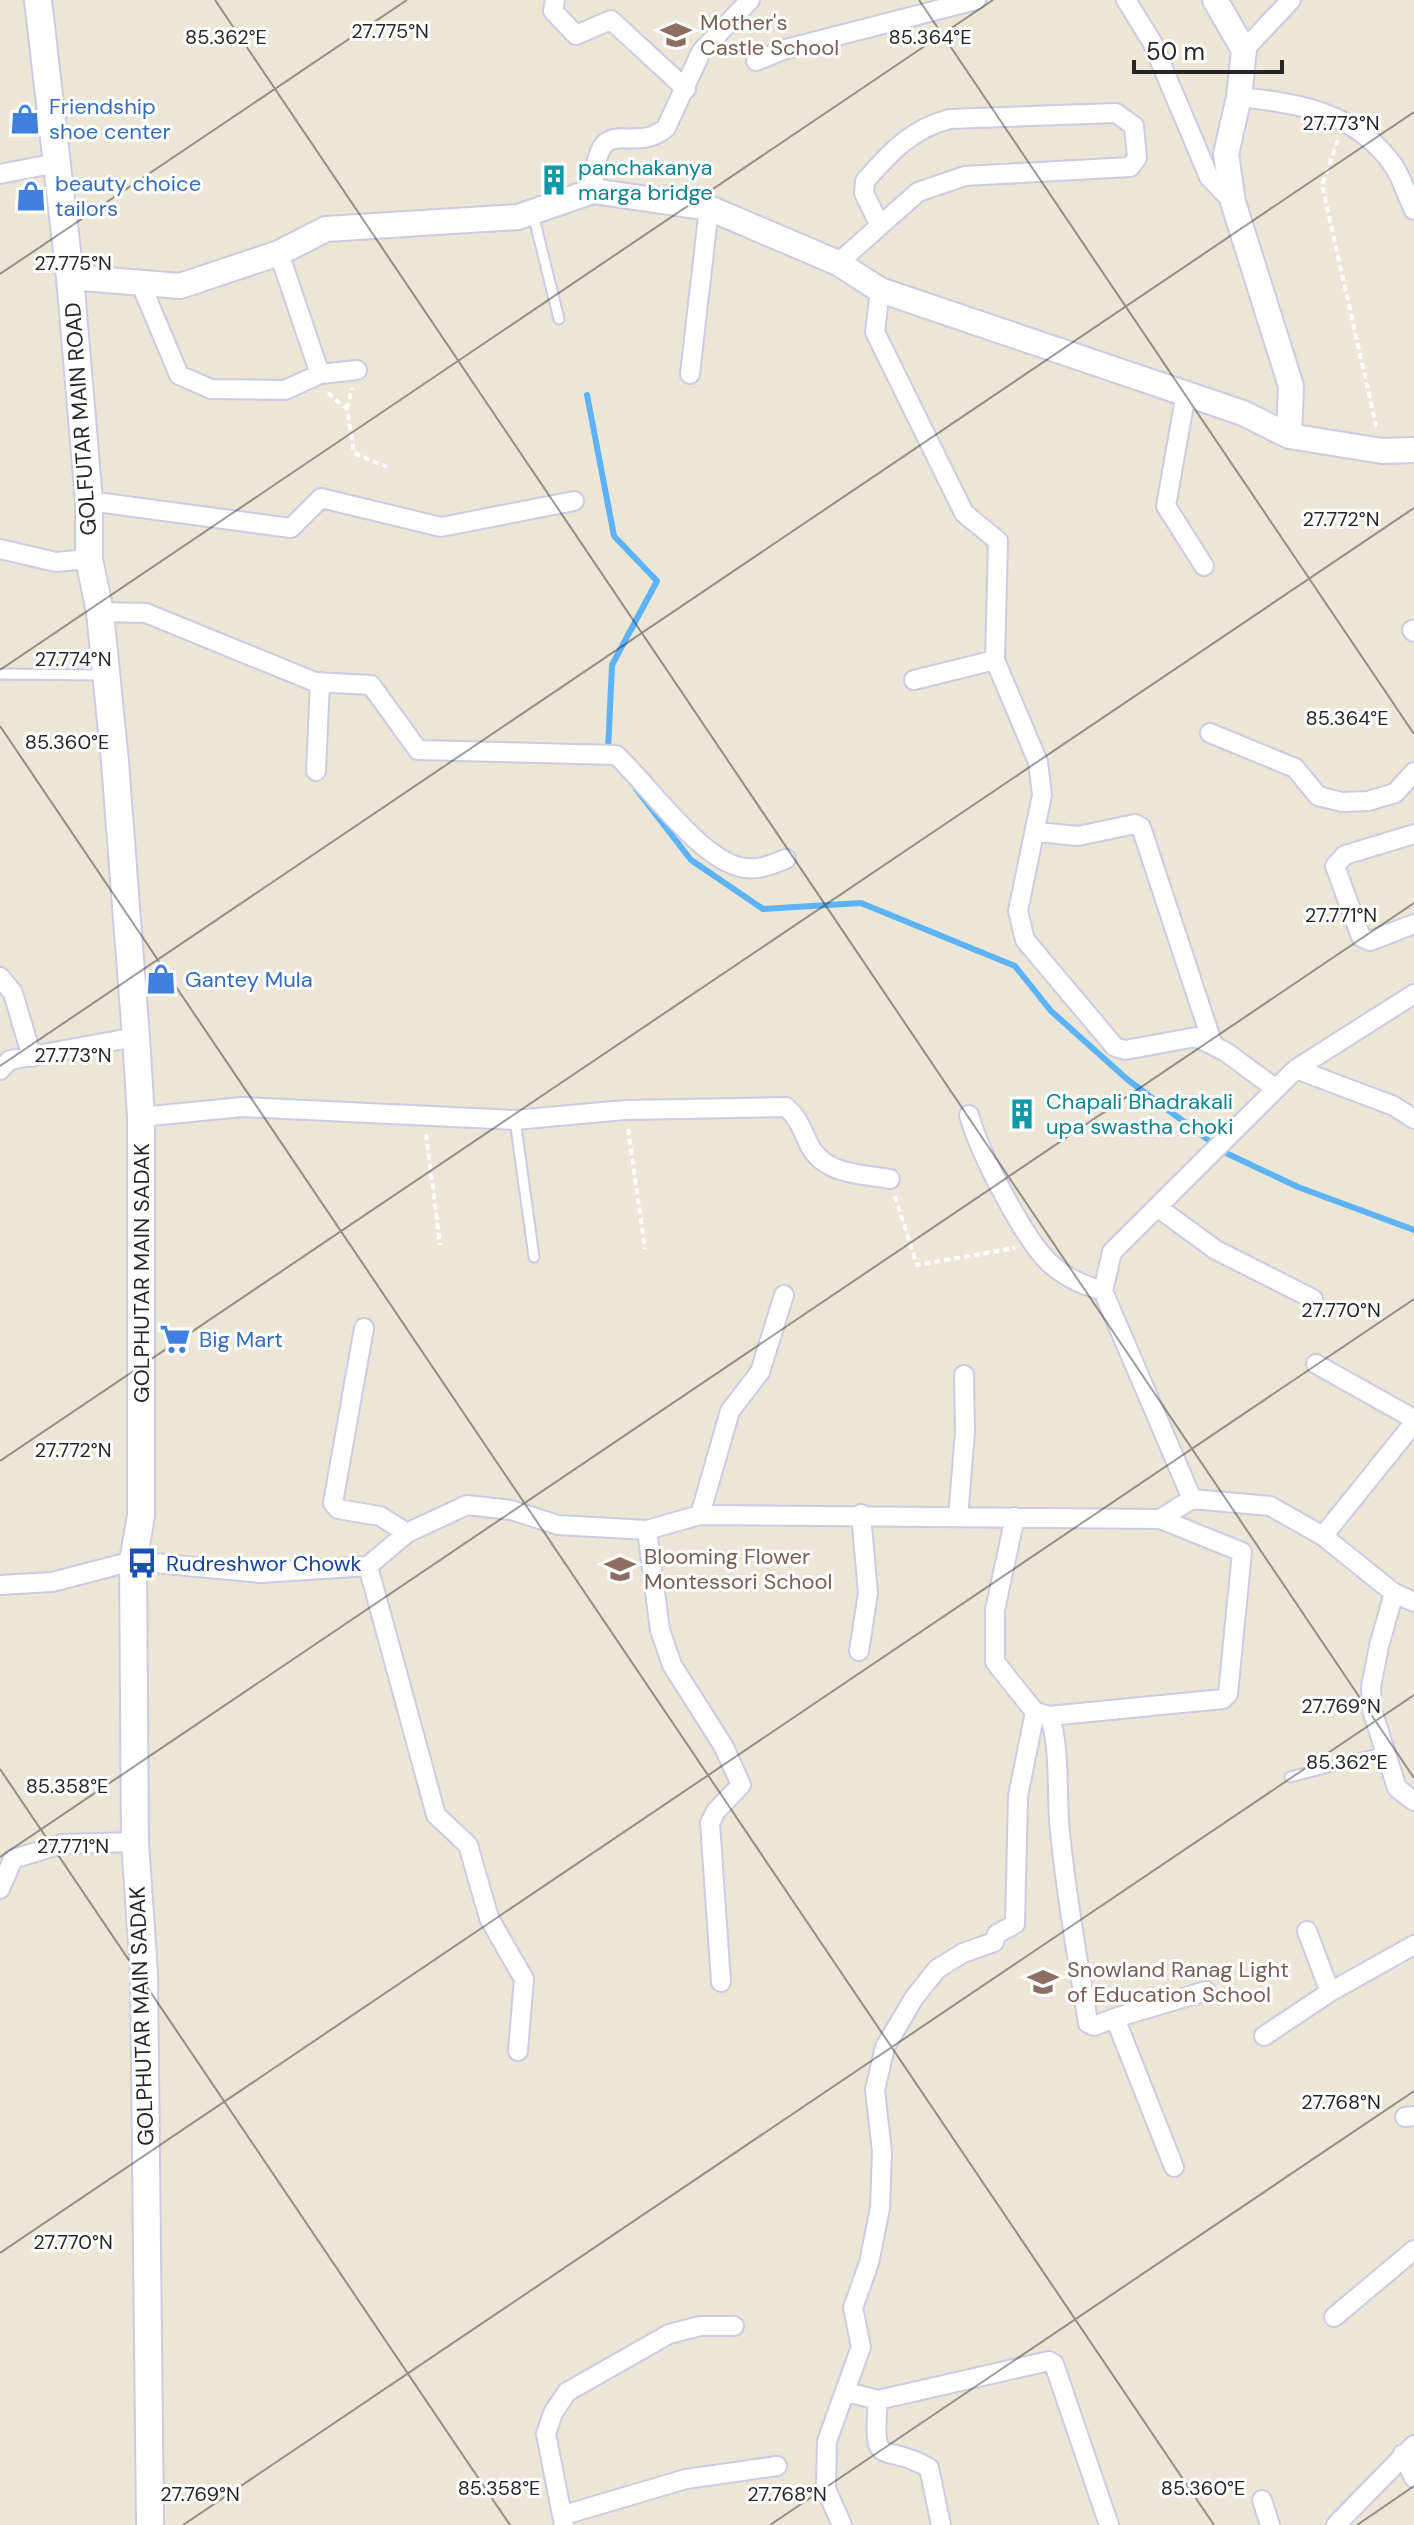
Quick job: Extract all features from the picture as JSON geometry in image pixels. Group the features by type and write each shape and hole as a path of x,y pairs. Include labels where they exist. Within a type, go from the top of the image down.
{"main road":[{"name":"GOLFUTAR MAIN ROAD","path":"38,0 70,277 89,501 89,559 100,612 107,685"},
{"name":"GOLPHUTAR MAIN SADAK","path":"107,685 141,1117 141,1516 133,1561 135,1842 144,1973 150,2525"}],"street":[{"path":"555,0 553,11 576,35 611,20 686,89"},
{"path":"593,191 595,160 602,146 624,136 656,136 674,117 701,52 750,0"},
{"path":"756,61 786,49 976,0"},
{"path":"1126,0 1152,42 1209,177 1233,202"},
{"path":"1215,0 1244,50 1239,97 1226,154 1233,202 1291,386 1289,436"},
{"path":"1244,50 1291,0"},
{"path":"1239,97 1303,104 1345,123 1370,139 1393,166 1414,210"},
{"path":"838,263 880,226 918,192 965,176 1130,167 1137,158 1134,126 1116,113 950,119 929,124 896,147 865,181 864,193 880,226"},
{"path":"0,174 57,163"},
{"path":"70,277 180,286 279,253 326,229 518,217 593,191 709,208 838,263 880,290 1243,413 1289,436 1382,451 1414,450"},
{"path":"690,374 709,208"},
{"path":"279,253 315,376"},
{"path":"140,282 179,375 211,389 285,390 315,376 357,370"},
{"path":"880,290 875,332 964,513 998,541 995,660 1038,762 1042,795 1037,832 1024,874 1018,911 1025,940 1115,1047 1125,1050 1196,1037 1213,1045 1276,1089"},
{"path":"1186,393 1166,506 1204,566"},
{"path":"89,501 291,528 321,498 441,527 574,501"},
{"path":"0,549 56,562 89,559"},
{"path":"100,612 146,613 320,682 371,685 418,750 616,755 683,830 735,866 761,868 786,859"},
{"path":"914,680 995,660"},
{"path":"316,771 320,682"},
{"path":"1210,733 1295,768 1318,796 1342,802 1368,801 1395,793 1414,772"},
{"path":"1037,832 1078,836 1135,824 1141,827 1213,1045"},
{"path":"1414,834 1345,855 1335,866 1361,937 1370,941 1414,924"},
{"path":"0,977 13,993 32,1057"},
{"path":"1192,1499 1103,1291 1112,1252 1296,1069 1414,994"},
{"path":"0,1070 10,1060 136,1037"},
{"path":"1296,1069 1394,1106 1414,1119"},
{"path":"141,1117 242,1107 515,1120 625,1110 786,1107 799,1119 812,1150 827,1167 890,1179"},
{"path":"969,1115 991,1172 1050,1264 1075,1282 1103,1291"},
{"path":"1157,1207 1216,1250 1313,1299"},
{"path":"700,1515 730,1411 760,1372 784,1295"},
{"path":"364,1328 333,1503 338,1509 380,1516 407,1533"},
{"path":"1316,1364 1414,1421 1323,1536"},
{"path":"958,1517 965,1432 964,1375"},
{"path":"1160,1519 1192,1499 1270,1506 1323,1536 1394,1593 1414,1602"},
{"path":"0,1585 52,1582 133,1561 261,1573 368,1566 407,1533 467,1505 511,1510 558,1525 647,1530 700,1515 1160,1519 1242,1552 1228,1694 1223,1699 1042,1714"},
{"path":"859,1651 868,1593 861,1514"},
{"path":"1015,1517 995,1610 995,1662 1057,1735 1054,1766 1060,1833 1088,2023 1094,2026 1206,1991"},
{"path":"647,1530 660,1630 672,1665 724,1747 741,1785 716,1811 710,1823 721,1982"},
{"path":"368,1566 436,1815 468,1845 489,1918 524,1979 518,2051"},
{"path":"1394,1593 1371,1687 1372,1710 1397,1788 1414,1801"},
{"path":"842,2525 826,2489 827,2441 861,2347 853,2308 869,2263 880,2208 882,2151 875,2090 885,2047 914,1998 937,1969 963,1953 994,1942 997,1934 1015,1924 1018,1796 1042,1714"},
{"path":"0,1889 4,1859 62,1844 135,1842"},
{"path":"1307,1931 1330,1992"},
{"path":"1264,2036 1330,1992 1414,1945"},
{"path":"1115,2018 1174,2167"},
{"path":"1334,2317 1414,2250"},
{"path":"734,2326 700,2326 669,2334 567,2392 553,2413 546,2434 564,2520 686,2479 777,2466"},
{"path":"847,2392 878,2400 1049,2361 1054,2364 1109,2525"},
{"path":"878,2400 875,2440 879,2449 893,2457 929,2468 941,2525"},
{"path":"1409,2449 1414,2478"},
{"path":"1336,2525 1409,2449"},
{"path":"1262,2500 1270,2525"}],"lane":[{"path":"532,211 559,319"},
{"path":"0,674 107,685"},
{"path":"515,1120 534,1257"},
{"path":"1290,1777 1385,1752"}],"path":[{"path":"1345,123 1322,185 1382,451"},
{"path":"315,376 347,409 354,453 387,467"},
{"path":"625,1110 645,1249"},
{"path":"424,1116 440,1245"},
{"path":"890,1179 917,1265 1036,1244"}],"waterway":[{"path":"587,395 614,536 657,581 612,665 608,751"},
{"path":"636,789 691,860 763,909 861,903 1015,966 1051,1011 1128,1080 1207,1139"},
{"path":"1226,1153 1298,1187 1414,1230"}],"place":[{"name":"Mother's Castle School","path":"676,35"},
{"name":"Friendship shoe center","path":"25,119"},
{"name":"panchakanya marga bridge","path":"554,180"},
{"name":"beauty choice tailors","path":"31,196"},
{"name":"Gantey Mula","path":"161,979"},
{"name":"Chapali Bhadrakali upa swastha choki","path":"1022,1114"},
{"name":"Big Mart","path":"175,1339"},
{"name":"Rudreshwor Chowk","path":"142,1563"},
{"name":"Blooming Flower Montessori School","path":"620,1569"},
{"name":"Snowland Ranag Light of Education School","path":"1043,1982"}]}
